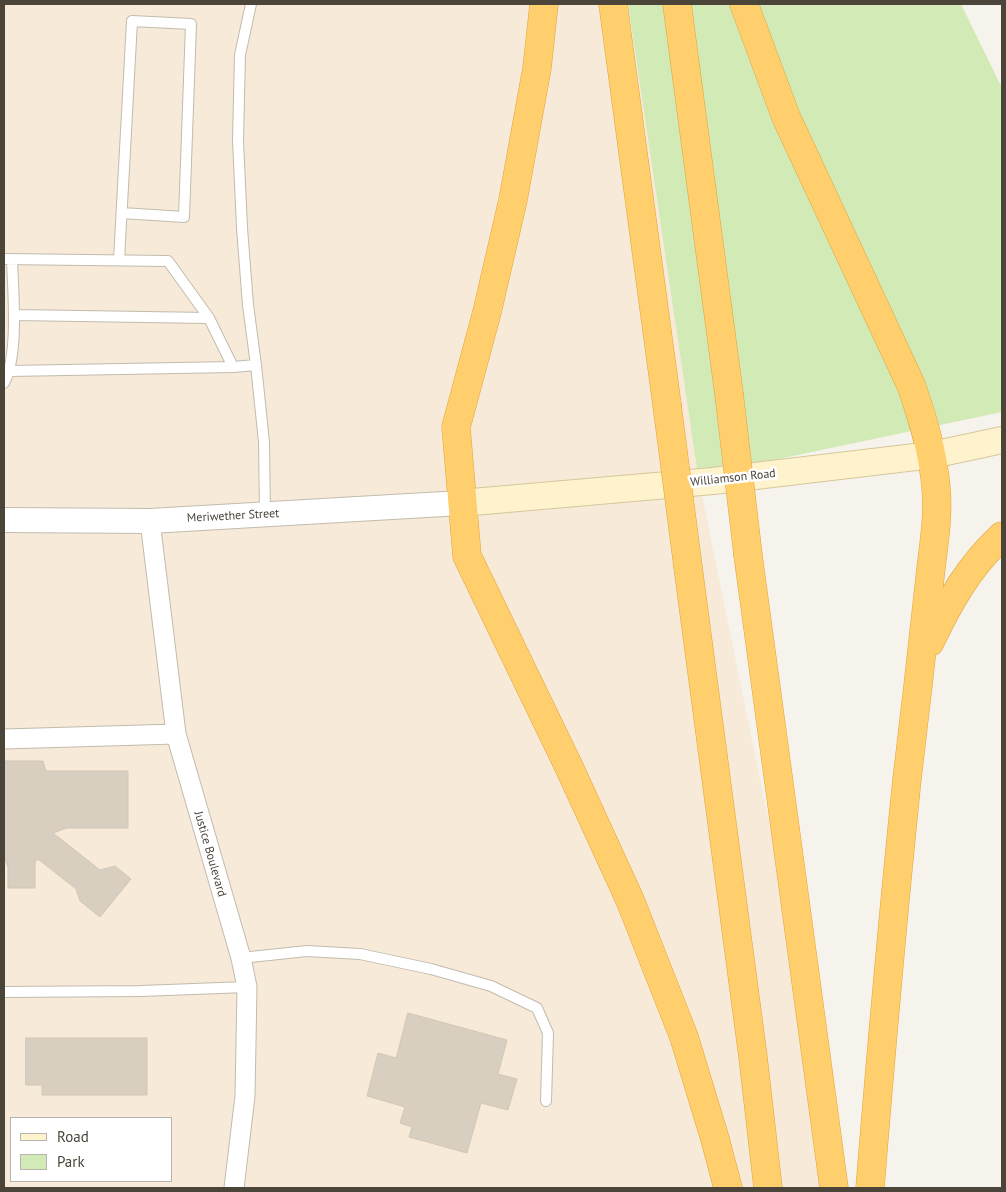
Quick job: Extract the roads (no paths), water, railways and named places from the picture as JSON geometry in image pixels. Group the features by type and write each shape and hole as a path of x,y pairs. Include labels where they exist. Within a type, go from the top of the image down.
{"highway":[{"path":"544,4 537,68 513,200 487,312 456,426 467,556 626,891 684,1037 728,1188"},
{"path":"613,4 668,405 752,1048 768,1188"},
{"path":"677,4 729,394 748,555 834,1188"},
{"path":"744,4 786,117 911,385 923,419 932,455 936,490 935,524 895,906 870,1188"},
{"path":"922,659 949,602 970,572 1002,536"}],"main road":[{"name":"Williamson Road","path":"462,503 713,481 932,455 1002,440"}],"street":[{"name":"Meriwether Street","path":"4,520 150,521 462,503"},
{"name":"Justice Boulevard","path":"150,521 176,734 241,958 247,987 245,1096 234,1188"},
{"path":"4,739 176,734"}],"lane":[{"path":"251,4 240,55 238,140 248,305 264,442 265,514"},
{"path":"119,260 132,21 191,24 184,217 122,213"},
{"path":"4,383 10,371 14,315 8,259 168,261 209,318 232,367"},
{"path":"14,315 209,318"},
{"path":"10,371 256,365"},
{"path":"241,958 307,951 360,954 431,969 491,986 537,1008 548,1034 546,1101"},
{"path":"4,992 141,991 247,987"}]}
